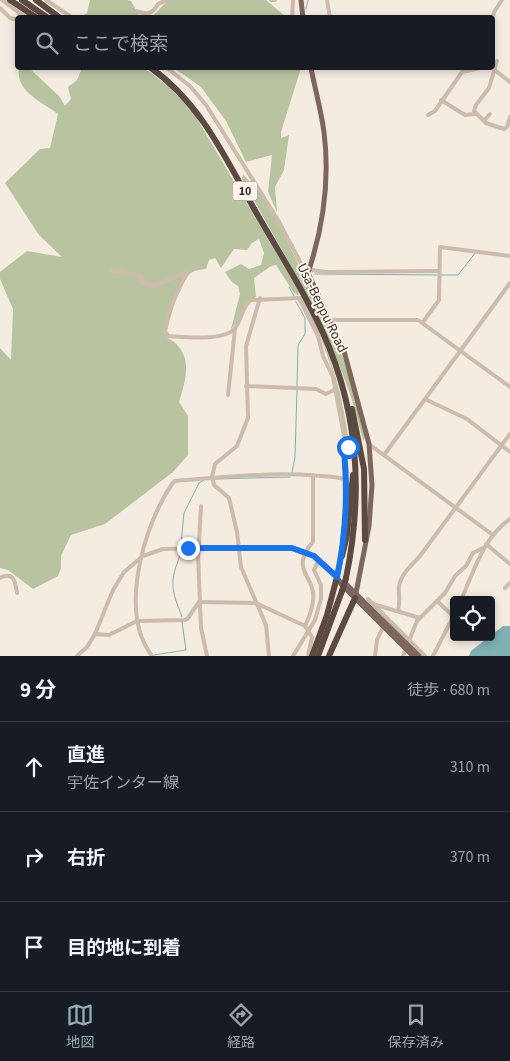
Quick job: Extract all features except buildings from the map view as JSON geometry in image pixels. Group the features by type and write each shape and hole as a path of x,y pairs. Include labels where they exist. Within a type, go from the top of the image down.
{"highway":[{"path":"10,0 32,15"},
{"path":"22,0 44,15"},
{"path":"36,0 56,15"},
{"name":"Usa-Beppu Road","path":"153,70 183,95 209,128 321,329 333,357 346,401 353,441 357,482 356,510 346,578 318,656"},
{"path":"321,329 341,371 358,432 365,479 365,540"},
{"path":"342,556 352,496 353,441"},
{"path":"312,656 327,615 337,577"},
{"path":"329,656 356,596"}],"main road":[{"path":"301,0 304,15"},
{"path":"311,70 324,134 326,172 323,216 309,271 309,278 314,291 331,320 353,378 372,485 368,537 365,540 364,562 356,596"},
{"path":"347,447 342,556 337,577 419,656"},
{"path":"408,645 413,656"}],"street":[{"path":"2,0 16,15"},
{"path":"46,0 68,15"},
{"path":"136,11 151,13 155,11 158,4 167,0"},
{"path":"292,15 293,0"},
{"path":"327,0 330,15"},
{"path":"493,15 502,0"},
{"path":"0,8 10,18 15,17"},
{"path":"495,65 497,61"},
{"path":"170,70 190,86 206,105 278,220 302,265 309,271 439,271"},
{"path":"428,115 435,111 462,72 471,70"},
{"path":"475,114 474,107 489,88 493,70"},
{"path":"494,70 510,82"},
{"path":"441,100 465,115 475,114 484,121 505,129 510,116"},
{"path":"484,121 490,114"},
{"path":"422,322 439,300 439,248 442,246 510,256"},
{"path":"111,270 142,276 139,281 154,286 187,272 167,314 164,326 165,335 218,337 235,328"},
{"path":"384,455 510,283"},
{"path":"228,395 235,328 247,304 255,298 300,298 318,336 323,356 336,389 347,447"},
{"path":"260,298 259,310 248,338 246,386 248,413 241,438 233,450 215,464 212,477 214,485 229,498 241,567 254,602 266,625 270,656"},
{"path":"331,320 415,319 422,322 510,387"},
{"path":"246,386 316,389 326,394 336,389"},
{"path":"425,399 464,418 510,452"},
{"path":"398,611 401,599 399,586 409,566 418,558 510,434"},
{"path":"366,445 384,455 493,535"},
{"path":"293,656 306,627 313,592 304,574 303,559 313,542 312,476"},
{"path":"152,656 137,621 136,592 143,556 159,506 172,484 212,477 312,476 346,479"},
{"path":"201,506 198,542 199,602 201,628 207,656"},
{"path":"463,596 486,546 493,535 510,519"},
{"path":"486,546 510,564"},
{"path":"403,656 420,618 437,601 472,554 486,546"},
{"path":"77,656 87,647 95,634 119,579 143,556 163,549 286,547 307,553 319,560 337,577"},
{"path":"306,627 315,620 321,594 320,582 314,572 319,560"},
{"path":"0,578 8,575 14,578 17,593"},
{"path":"504,588 510,583"},
{"path":"368,599 374,604 386,623 408,645 425,656"},
{"path":"437,601 450,612"},
{"path":"95,634 109,635 137,621 184,620 188,618 199,602"},
{"path":"199,602 254,602 306,627 312,637 308,656"},
{"path":"374,604 420,618"},
{"path":"376,656 377,640 386,623"},
{"path":"433,656 450,624"}],"green space":[{"path":"90,0 127,0 131,1 139,15 83,15 87,13"},
{"path":"168,0 266,0 284,15 154,15"},
{"path":"19,70 31,70 59,96 65,106 71,99 68,87 77,80 81,70 147,70 168,86 193,112 299,292 298,295 294,293 276,265 271,266 254,278 256,297 247,304 231,329 240,294 238,286 232,282 225,272 241,264 249,269 261,265 264,253 259,239 252,243 247,250 234,249 221,268 215,258 209,260 206,269 190,274 177,297 166,337 175,343 185,357 186,374 179,402 188,416 188,455 173,472 105,524 71,535 61,556 61,568 58,576 33,589 8,570 0,568 0,348 11,360 13,309 0,279 0,272 27,251 62,257 39,235 5,183 40,149 50,148 58,114 31,95 21,83"},
{"path":"177,70 300,70 281,132 281,138 289,135 284,170 275,187 277,212 268,192 272,155 246,162 226,121 201,87"},
{"path":"243,174 268,203 340,350 355,395 365,437 363,441 354,406 328,338 242,179"},
{"path":"303,299 320,335 333,369 349,443 346,440 334,375 321,338 301,302"}],"water":[{"path":"503,626 510,626 510,656 469,656 471,651 484,641 495,641 495,632"}],"waterway":[{"path":"306,9 308,0"},
{"path":"441,275 458,275 476,252"},
{"path":"315,274 437,275"},
{"path":"289,287 294,296"},
{"path":"296,302 305,318 305,334 298,345 297,386"},
{"path":"292,473 295,457 297,390"},
{"path":"215,479 290,477"},
{"path":"181,543 184,513 199,483 204,480"},
{"path":"181,553 173,585 182,617"},
{"path":"154,655 186,650 182,622"}],"tunnel":[{"path":"303,297 312,292"}],"route":[{"path":"188,548 277,546 292,548 314,556 337,577 342,556 346,516 347,498 344,450 348,447"}]}
